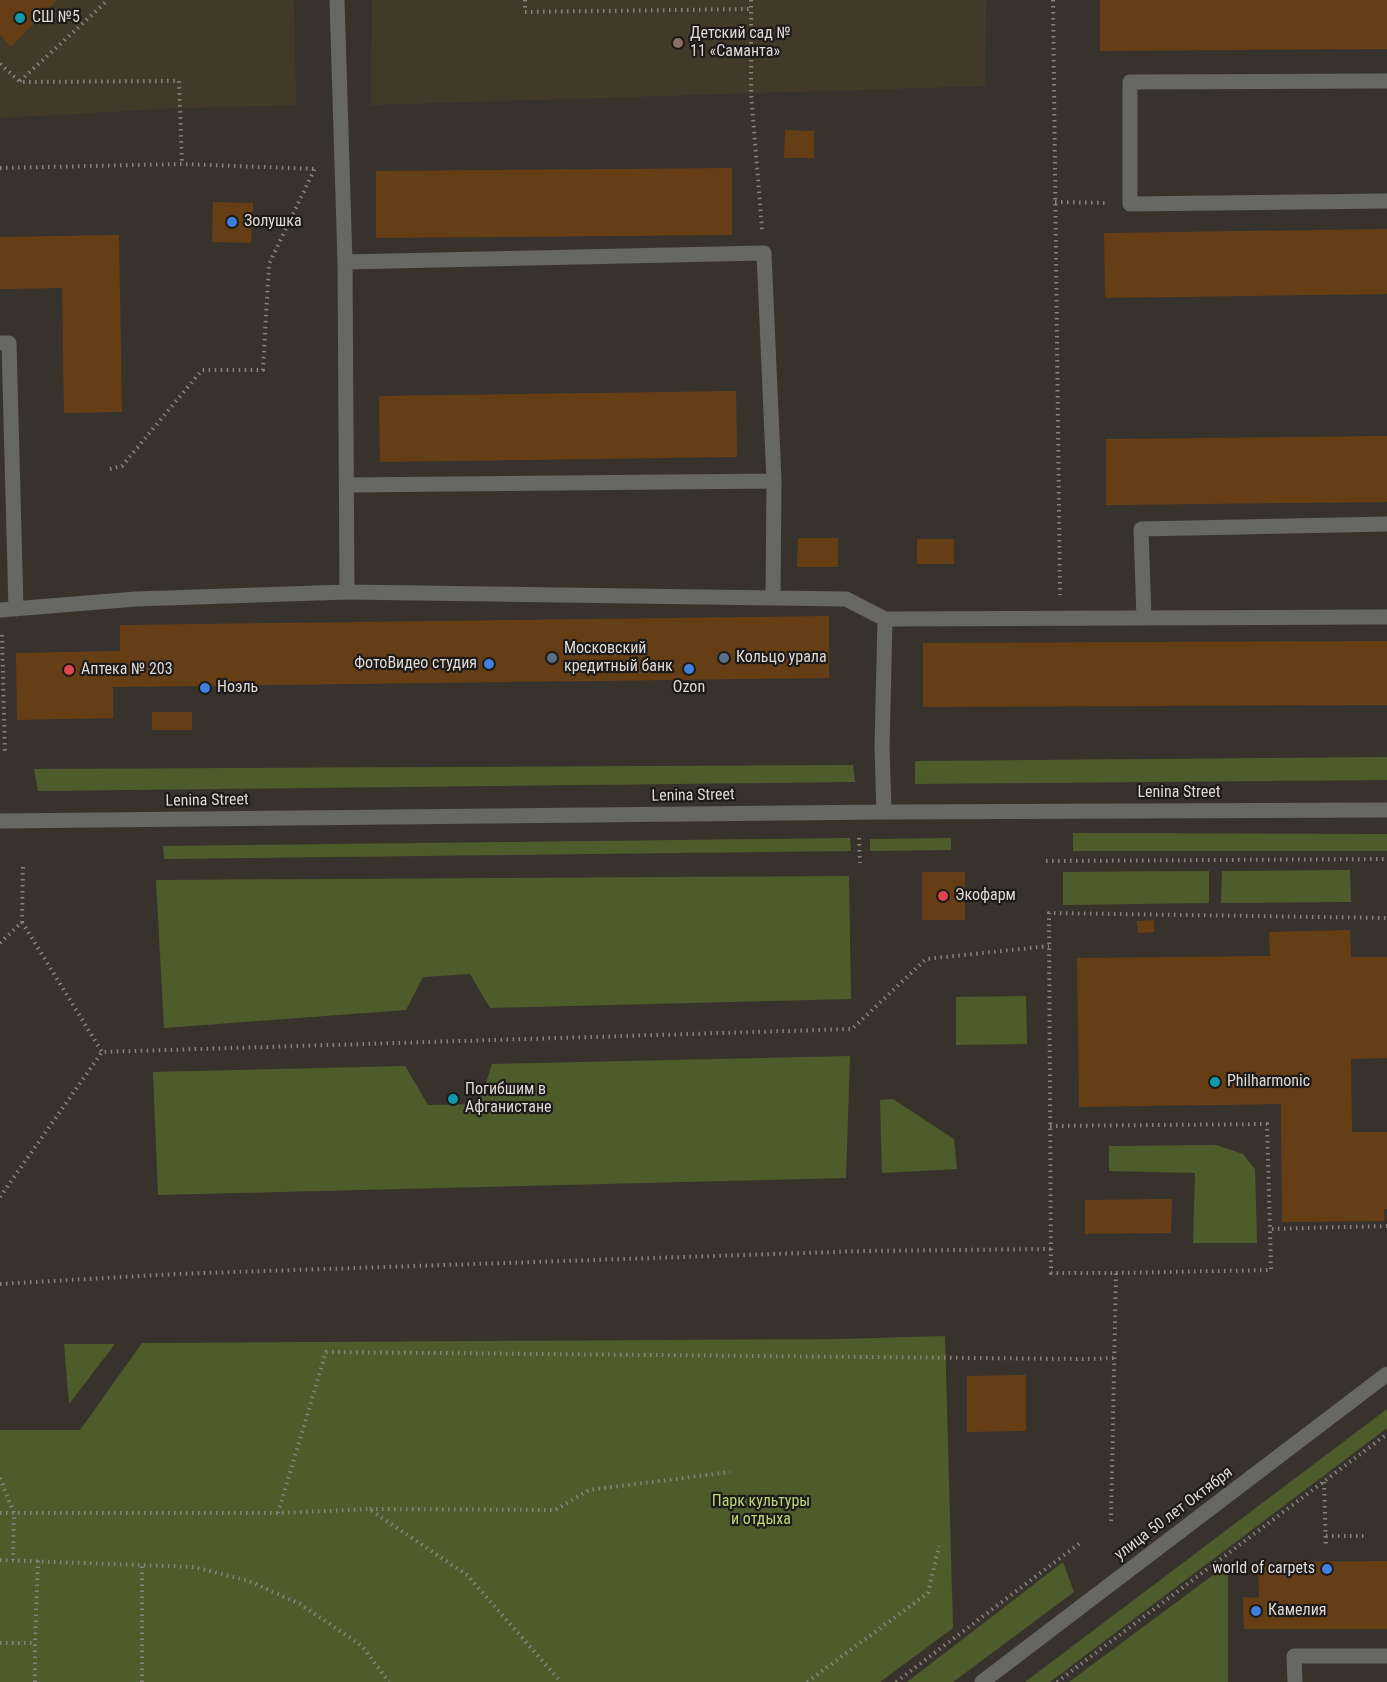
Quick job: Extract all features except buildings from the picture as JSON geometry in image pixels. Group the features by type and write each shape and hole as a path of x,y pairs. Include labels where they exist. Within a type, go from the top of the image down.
{"street":[{"path":"337,0 345,262 348,592"},
{"path":"1387,81 1130,82 1130,204 1387,201"},
{"path":"345,262 764,253 774,481 773,598"},
{"path":"0,343 9,343 6,609 136,599 348,592 846,599 885,619 1387,617"},
{"path":"347,485 774,481"},
{"path":"1144,618 1141,529 1387,524"},
{"path":"884,813 882,748 885,619"},
{"name":"Lenina Street","path":"0,821 1387,810"},
{"name":"улица 50 лет Октября","path":"982,1682 1387,1374"},
{"path":"1295,1682 1294,1656 1387,1656"}],"path":[{"path":"20,82 108,0"},
{"path":"525,0 525,12 751,9"},
{"path":"751,0 751,93 764,253"},
{"path":"1053,0 1060,617"},
{"path":"0,64 20,82 179,81 182,164"},
{"path":"0,168 182,164 316,169 269,264 263,370 202,370 122,466 110,469"},
{"path":"1055,202 1130,204"},
{"path":"5,755 6,609"},
{"path":"859,838 860,863"},
{"path":"1046,861 1387,859"},
{"path":"23,863 22,922 102,1052"},
{"path":"1050,1126 1267,1124 1271,1270 1051,1273 1051,1249 1050,1126 1049,946 1049,913 1387,918"},
{"path":"0,943 22,922"},
{"path":"102,1052 852,1029 926,959 1049,946"},
{"path":"0,1197 102,1052"},
{"path":"1270,1229 1387,1226"},
{"path":"0,1284 176,1274 851,1251 1051,1249"},
{"path":"1111,1521 1116,1273"},
{"path":"278,1512 326,1352 1114,1358"},
{"path":"1057,1682 1387,1434"},
{"path":"0,1513 278,1512 369,1509 555,1510 589,1490 730,1472"},
{"path":"0,1478 14,1513 13,1560"},
{"path":"1324,1482 1326,1548"},
{"path":"369,1509 467,1575 561,1682"},
{"path":"1326,1536 1365,1536"},
{"path":"896,1682 1080,1543"},
{"path":"807,1682 927,1593 939,1546"},
{"path":"0,1560 194,1567 249,1581 300,1604 362,1646 389,1682"},
{"path":"35,1682 34,1643 38,1560"},
{"path":"142,1564 142,1682"},
{"path":"0,1643 34,1643"}],"shaded area":[{"path":"0,0 294,0 296,105 179,108 0,118"},
{"name":"Детский сад № 11 «Саманта»","path":"372,0 986,0 985,86 371,105"}],"green space":[{"path":"1387,757 1387,780 915,784 915,761"},
{"path":"853,765 855,782 38,791 34,769"},
{"path":"1073,833 1387,834 1387,851 1073,851"},
{"path":"850,838 851,851 164,859 163,846"},
{"path":"951,838 951,850 870,851 870,839"},
{"path":"1350,870 1351,902 1221,903 1222,871"},
{"path":"1209,871 1209,903 1063,905 1063,872"},
{"path":"849,876 851,999 490,1008 470,974 423,977 406,1010 164,1028 156,880"},
{"path":"1026,996 1027,1044 956,1045 956,997"},
{"path":"850,1056 846,1178 158,1195 153,1072 405,1066 428,1105 479,1104 492,1064"},
{"path":"893,1099 954,1139 957,1169 882,1173 880,1100"},
{"path":"1216,1145 1243,1154 1255,1169 1257,1243 1193,1243 1195,1173 1109,1171 1109,1146"},
{"name":"Парк культуры и отдыха","path":"945,1336 953,1628 880,1682 0,1682 0,1430 80,1430 142,1343 841,1339"},
{"path":"64,1344 115,1344 69,1404"},
{"path":"1387,1409 1387,1428 1050,1682 1025,1682"},
{"path":"1063,1562 1074,1592 953,1682 907,1682"},
{"path":"1228,1564 1228,1682 1069,1682"}],"place":[{"name":"СШ №5","path":"20,18"},
{"name":"Детский сад № 11 «Саманта»","path":"678,43"},
{"name":"Золушка","path":"232,222"},
{"name":"Московский кредитный банк","path":"552,658"},
{"name":"Кольцо урала","path":"724,658"},
{"name":"ФотоВидео студия","path":"489,664"},
{"name":"Ozon","path":"689,669"},
{"name":"Аптека № 203","path":"69,670"},
{"name":"Ноэль","path":"205,688"},
{"name":"Экофарм","path":"943,896"},
{"name":"Philharmonic","path":"1215,1082"},
{"name":"Погибшим в Афганистане","path":"453,1099"},
{"name":"world of carpets","path":"1327,1569"},
{"name":"Камелия","path":"1256,1611"}]}
